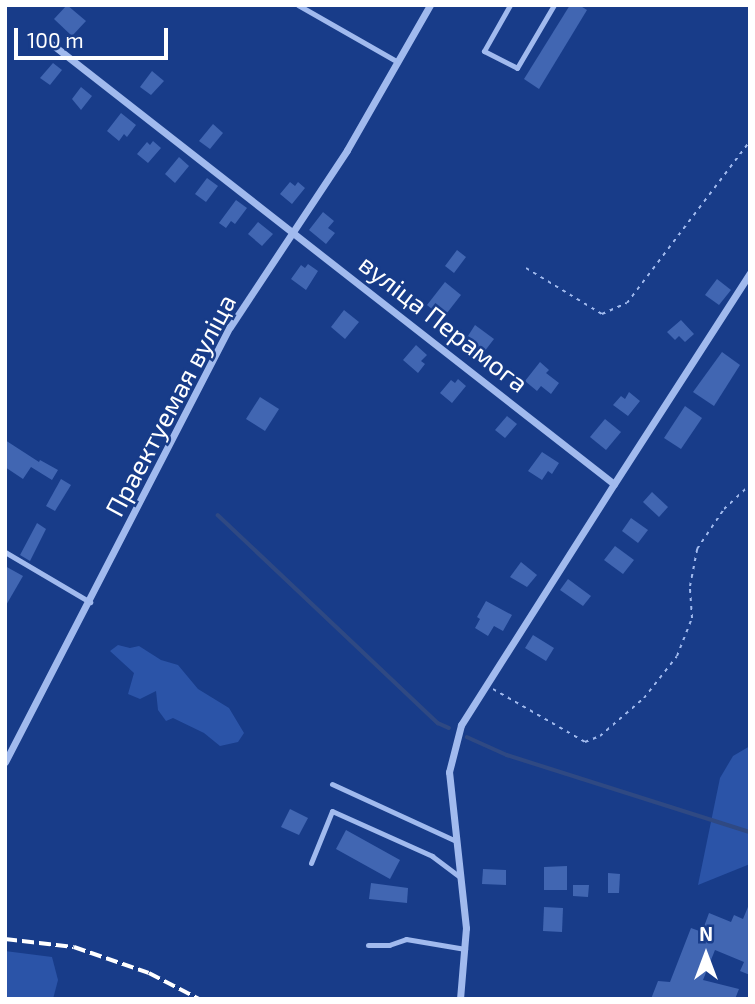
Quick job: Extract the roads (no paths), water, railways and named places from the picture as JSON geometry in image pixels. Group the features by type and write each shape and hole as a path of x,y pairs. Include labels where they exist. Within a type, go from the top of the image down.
{"street":[{"name":"Праектуемая вуліца","path":"5,762 90,603 230,327 295,232 430,5"},
{"name":"вуліца Перамога","path":"49,42 614,484"},
{"path":"460,999 465,949 449,772 461,725 750,273"}],"lane":[{"path":"298,5 398,62"},
{"path":"510,5 484,51 517,68 554,5"},
{"path":"5,552 90,603"},
{"path":"5,741 14,747"},
{"path":"332,784 456,841"},
{"path":"311,863 331,811 432,856 460,877"},
{"path":"368,945 389,945 406,939 465,949"}],"waterway":[{"path":"218,515 438,723 449,728"},
{"path":"467,737 507,755 750,832"}],"railway":[{"path":"5,939 74,947 149,973 199,999"}]}
